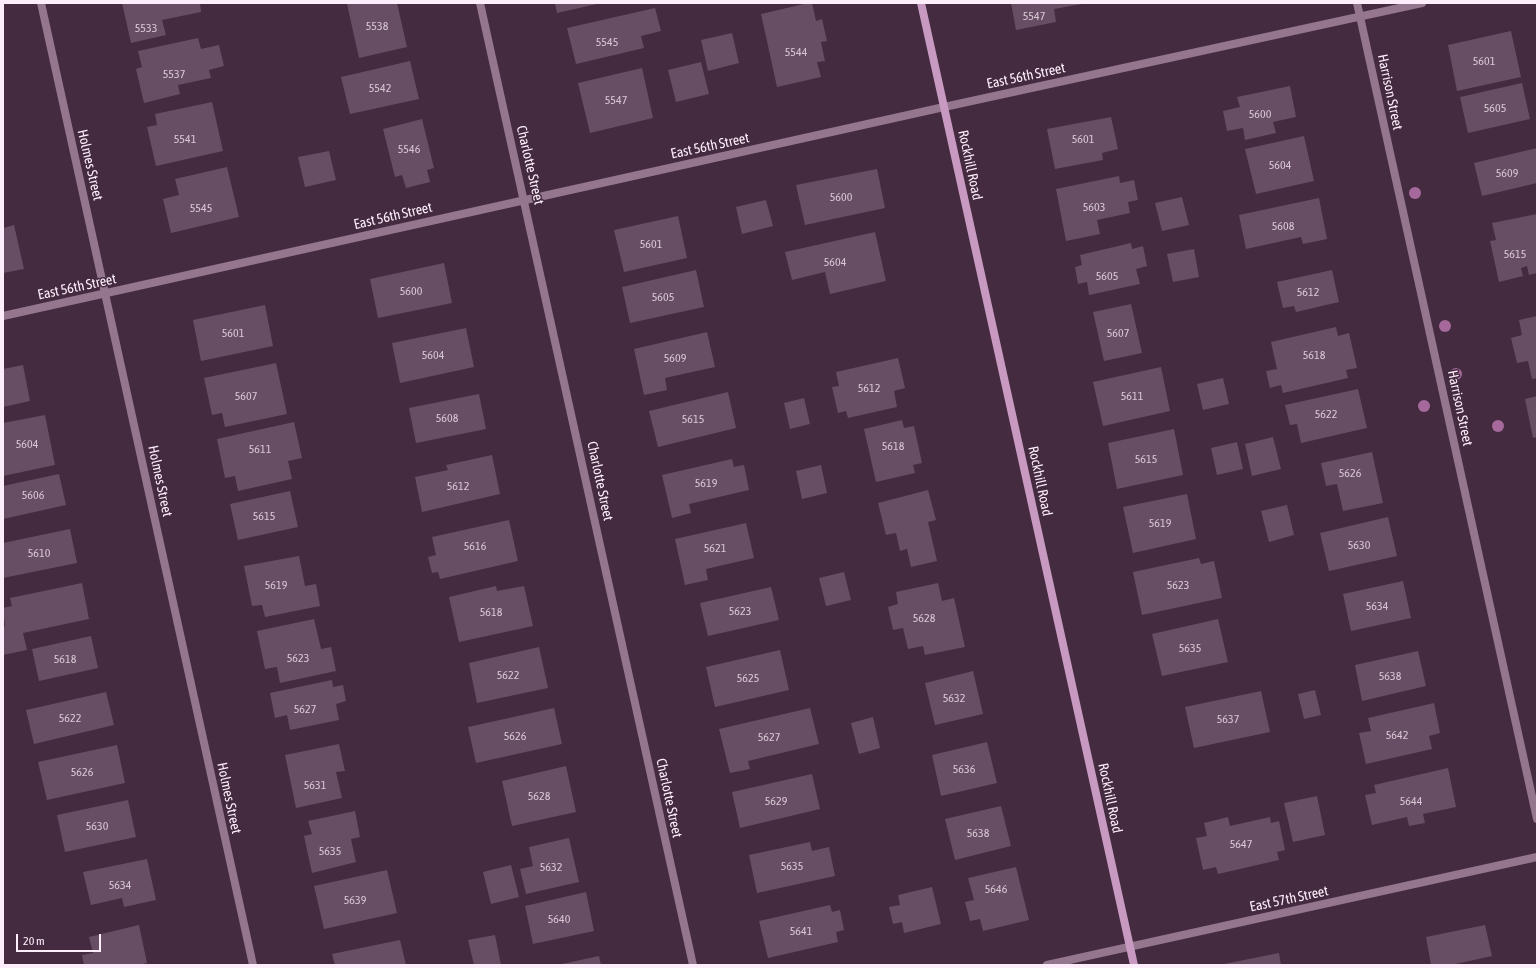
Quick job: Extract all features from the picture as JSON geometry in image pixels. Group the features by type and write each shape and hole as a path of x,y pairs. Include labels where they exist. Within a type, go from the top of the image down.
{"main road":[{"name":"Rockhill Road","path":"922,3 1134,965"}],"street":[{"name":"Holmes Street","path":"41,3 253,965"},
{"name":"Charlotte Street","path":"480,3 693,965"},
{"name":"Harrison Street","path":"1357,3 1537,819"},
{"name":"East 56th Street","path":"3,316 944,107 1422,3"},
{"name":"East 57th Street","path":"1047,965 1537,857"}],"building":[{"path":"122,3 200,3 201,12 162,20 166,35 131,43"},
{"path":"397,3 407,47 359,58 347,4"},
{"path":"555,3 597,3 597,4 557,13"},
{"path":"812,3 816,21 822,19 827,41 821,42 825,61 817,62 821,77 777,87 761,14"},
{"path":"1011,3 1082,4 1054,9 1056,22 1016,30"},
{"path":"655,8 661,31 641,36 644,48 576,64 567,28"},
{"path":"1511,31 1521,77 1457,91 1448,45"},
{"path":"732,33 739,63 708,71 701,40"},
{"path":"198,38 201,49 219,45 224,66 209,70 211,78 178,85 180,94 144,103 136,69 142,67 138,51"},
{"path":"410,61 419,99 350,114 341,77"},
{"path":"701,62 709,94 676,102 668,70"},
{"path":"642,68 653,118 590,133 578,83"},
{"path":"1522,83 1530,119 1468,133 1460,97"},
{"path":"1290,86 1296,117 1273,122 1276,133 1245,140 1243,128 1227,131 1223,111 1240,107 1237,97"},
{"path":"212,102 223,151 156,166 147,127 157,125 155,114"},
{"path":"1111,117 1118,149 1102,153 1103,160 1055,169 1047,129"},
{"path":"422,119 434,168 427,170 430,182 406,188 402,175 395,177 383,129"},
{"path":"1304,136 1314,181 1256,194 1245,149"},
{"path":"1537,148 1537,183 1482,196 1474,163"},
{"path":"329,151 336,180 305,187 298,157"},
{"path":"227,167 239,217 171,233 163,199 179,195 175,179"},
{"path":"877,169 885,208 805,225 796,185"},
{"path":"1119,176 1120,183 1134,180 1138,200 1128,202 1130,213 1097,220 1100,234 1066,241 1056,189"},
{"path":"1182,197 1189,225 1162,231 1155,203"},
{"path":"1319,198 1327,239 1303,244 1301,237 1246,249 1239,215"},
{"path":"766,200 773,226 742,234 736,207"},
{"path":"1537,214 1537,273 1529,275 1527,266 1521,268 1523,276 1499,282 1490,241 1496,240 1492,223"},
{"path":"678,216 687,258 624,272 614,230"},
{"path":"14,225 24,269 3,273 3,228"},
{"path":"875,232 886,281 830,294 825,272 792,280 785,252"},
{"path":"1131,243 1132,249 1143,246 1147,266 1136,269 1140,284 1089,295 1087,282 1078,284 1075,267 1082,265 1080,255"},
{"path":"1194,249 1199,277 1173,282 1167,254"},
{"path":"444,263 452,303 378,318 370,279"},
{"path":"696,270 704,307 630,323 622,287"},
{"path":"1332,270 1339,302 1296,312 1294,306 1283,308 1277,282"},
{"path":"1131,304 1142,353 1104,361 1093,312"},
{"path":"265,305 273,346 201,361 193,320"},
{"path":"1537,316 1537,378 1532,379 1528,361 1517,363 1511,338 1522,335 1519,320"},
{"path":"1336,327 1338,336 1349,333 1357,368 1346,370 1348,378 1283,393 1281,385 1270,388 1266,371 1277,369 1271,342"},
{"path":"466,328 474,367 400,383 392,343"},
{"path":"707,332 715,367 665,378 667,390 644,395 634,349"},
{"path":"898,358 905,388 894,391 897,407 848,418 846,411 838,413 832,387 839,386 836,372"},
{"path":"276,363 287,414 225,427 222,413 212,415 204,378"},
{"path":"23,365 30,401 3,407 3,369"},
{"path":"1161,367 1170,411 1103,426 1093,382"},
{"path":"1223,378 1229,404 1203,410 1197,384"},
{"path":"1358,389 1367,428 1301,443 1297,424 1290,425 1285,405"},
{"path":"728,392 736,428 658,447 649,411"},
{"path":"479,394 486,429 416,443 409,408"},
{"path":"1537,396 1537,437 1533,438 1525,399"},
{"path":"804,398 810,424 790,429 784,403"},
{"path":"45,415 55,465 3,476 3,423"},
{"path":"902,420 904,428 914,426 922,463 913,465 915,473 876,482 864,429"},
{"path":"294,422 302,458 288,461 292,479 238,491 235,476 225,478 217,439"},
{"path":"1174,429 1183,475 1117,489 1108,443"},
{"path":"1273,437 1281,469 1252,476 1245,444"},
{"path":"1237,442 1243,469 1217,475 1211,448"},
{"path":"1372,452 1383,503 1343,511 1337,484 1326,486 1321,463"},
{"path":"492,455 500,494 422,512 415,477 448,470 446,465"},
{"path":"732,459 734,467 744,465 749,490 689,504 691,513 672,518 662,475"},
{"path":"821,465 827,493 802,499 796,471"},
{"path":"59,474 66,505 3,519 3,486"},
{"path":"928,490 936,520 928,522 937,561 911,567 907,549 900,551 896,533 886,535 878,503"},
{"path":"290,491 298,527 238,540 230,504"},
{"path":"1187,494 1196,539 1133,553 1123,507"},
{"path":"1287,505 1294,535 1269,542 1261,511"},
{"path":"1388,517 1397,556 1329,571 1320,533"},
{"path":"509,520 518,561 440,579 438,572 432,573 428,557 436,555 432,537"},
{"path":"746,523 754,558 706,569 708,580 685,585 675,539"},
{"path":"70,529 77,563 3,578 3,543"},
{"path":"299,556 305,586 316,584 320,606 265,617 262,605 252,606 244,566"},
{"path":"1199,558 1201,564 1214,561 1222,598 1142,615 1133,572"},
{"path":"844,572 851,600 826,606 819,578"},
{"path":"1403,581 1411,618 1351,631 1343,594"},
{"path":"82,583 89,619 23,633 27,650 3,655 3,626 5,626 3,608 12,606 10,598"},
{"path":"938,583 942,601 954,598 965,647 925,655 923,646 908,649 903,628 893,630 888,607 898,604 896,592"},
{"path":"496,586 497,591 524,586 533,626 459,642 449,597"},
{"path":"771,587 779,620 708,636 700,603"},
{"path":"314,619 321,649 331,647 336,671 280,683 277,667 265,669 257,631"},
{"path":"1218,619 1228,662 1162,676 1152,634"},
{"path":"91,636 98,668 39,681 32,649"},
{"path":"539,647 548,688 477,703 469,663"},
{"path":"780,650 789,690 715,707 706,667"},
{"path":"1418,651 1426,686 1362,701 1355,665"},
{"path":"973,671 983,714 935,725 925,683"},
{"path":"332,680 333,687 343,685 346,701 336,704 339,720 290,730 287,715 275,718 270,693"},
{"path":"1315,690 1321,715 1304,719 1298,694"},
{"path":"1261,691 1270,732 1194,748 1185,707"},
{"path":"106,692 114,725 34,744 26,710"},
{"path":"1434,703 1440,733 1429,736 1432,749 1366,764 1359,733 1371,731 1368,718"},
{"path":"554,708 562,744 476,763 468,727"},
{"path":"810,708 819,744 748,761 750,769 730,773 719,729"},
{"path":"873,717 880,748 859,754 851,723"},
{"path":"987,742 997,783 941,796 932,755"},
{"path":"339,744 345,771 336,772 342,798 296,808 285,755"},
{"path":"117,745 125,783 47,800 38,762"},
{"path":"566,766 576,812 512,826 502,781"},
{"path":"1448,768 1456,807 1423,814 1425,823 1409,826 1407,817 1372,825 1365,795 1376,793 1374,785"},
{"path":"812,774 820,809 740,828 732,792"},
{"path":"1317,796 1325,835 1293,842 1284,803"},
{"path":"128,800 136,837 65,852 57,815"},
{"path":"1001,806 1011,846 955,860 945,819"},
{"path":"355,811 360,837 351,839 356,862 312,873 304,836 312,834 308,821"},
{"path":"1228,817 1230,826 1270,817 1271,823 1279,821 1285,850 1277,852 1279,860 1218,874 1216,867 1203,870 1196,838 1207,836 1204,823"},
{"path":"569,838 579,882 526,894 520,869 533,866 529,847"},
{"path":"810,842 812,851 829,847 835,876 757,893 749,855"},
{"path":"147,859 156,900 124,907 122,898 91,905 83,872"},
{"path":"511,865 519,897 491,904 483,872"},
{"path":"1016,867 1029,920 983,931 980,919 970,921 965,902 974,900 968,878"},
{"path":"387,870 397,913 324,929 314,886"},
{"path":"932,887 941,924 904,933 902,922 893,924 889,907 900,905 898,895"},
{"path":"586,892 594,931 533,944 525,906"},
{"path":"830,905 832,912 840,910 844,930 836,932 838,942 768,958 759,921"},
{"path":"139,925 147,963 138,965 84,965 82,955 93,953 89,937"},
{"path":"1485,925 1492,956 1451,965 1431,965 1426,937"},
{"path":"495,935 501,965 474,965 468,940"},
{"path":"400,940 406,965 335,965 332,954"},
{"path":"1279,953 1281,965 1224,965 1224,964"},
{"path":"599,956 601,965 562,965 562,964"}]}
